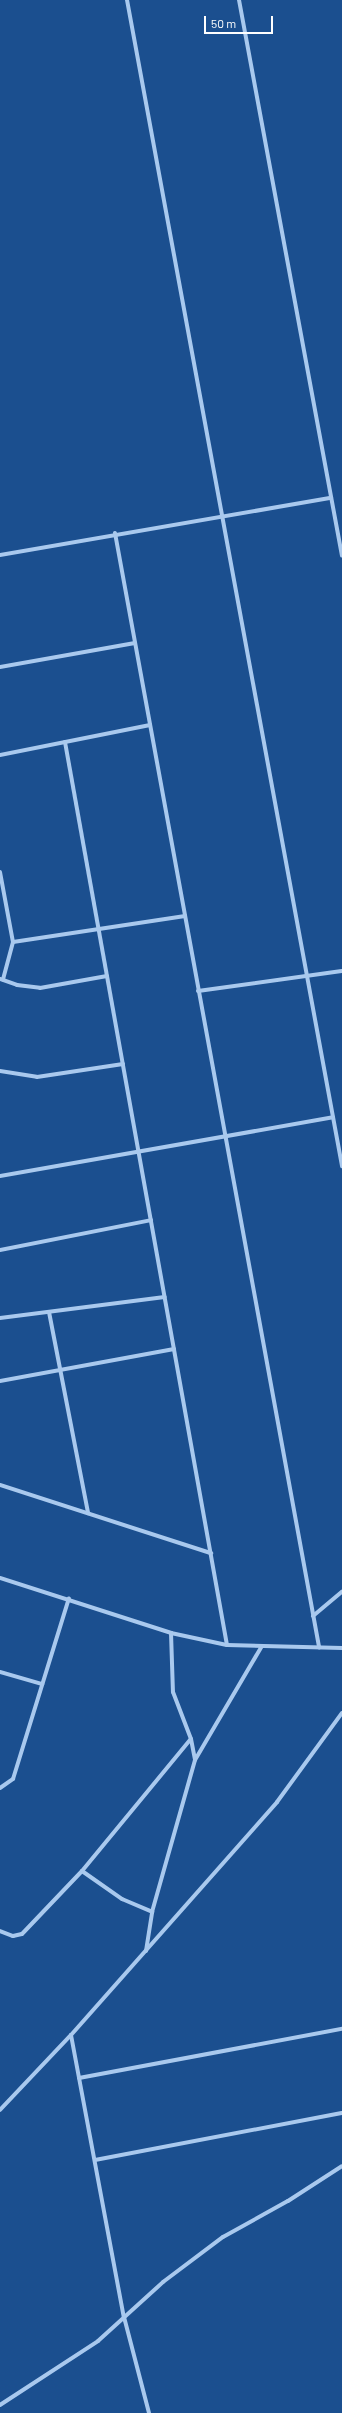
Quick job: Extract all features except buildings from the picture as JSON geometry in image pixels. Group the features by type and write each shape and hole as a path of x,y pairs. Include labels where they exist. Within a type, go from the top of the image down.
{"street":[{"path":"127,0 342,1166"},
{"path":"238,0 342,556"},
{"path":"0,555 115,533 331,498"},
{"path":"115,533 318,1647"},
{"path":"0,667 135,643"},
{"path":"0,755 150,725"},
{"path":"65,742 227,1645"},
{"path":"0,872 13,942 1,979 40,988 107,976"},
{"path":"0,899 6,902"},
{"path":"13,942 185,916"},
{"path":"198,991 307,978 342,971"},
{"path":"0,1071 37,1077 123,1064"},
{"path":"0,1176 333,1117"},
{"path":"0,1172 7,1175"},
{"path":"0,1250 151,1220"},
{"path":"0,1318 165,1297"},
{"path":"49,1312 88,1513"},
{"path":"0,1381 174,1349"},
{"path":"0,1485 211,1553"},
{"path":"0,1578 69,1598 171,1633 227,1645 342,1648"},
{"path":"313,1616 342,1592"},
{"path":"0,1788 13,1779 69,1598"},
{"path":"171,1633 173,1692 191,1739 195,1760"},
{"path":"146,1951 152,1912 195,1760 262,1646"},
{"path":"0,1672 42,1684"},
{"path":"0,2110 71,2035 277,1802 342,1714"},
{"path":"0,1931 13,1936 22,1934 82,1871 191,1739"},
{"path":"82,1871 122,1899 152,1912"},
{"path":"79,2078 342,2029"},
{"path":"71,2035 124,2317 149,2413"},
{"path":"95,2160 342,2113"},
{"path":"0,2405 98,2341 163,2282 223,2237 288,2201 342,2166"}]}
